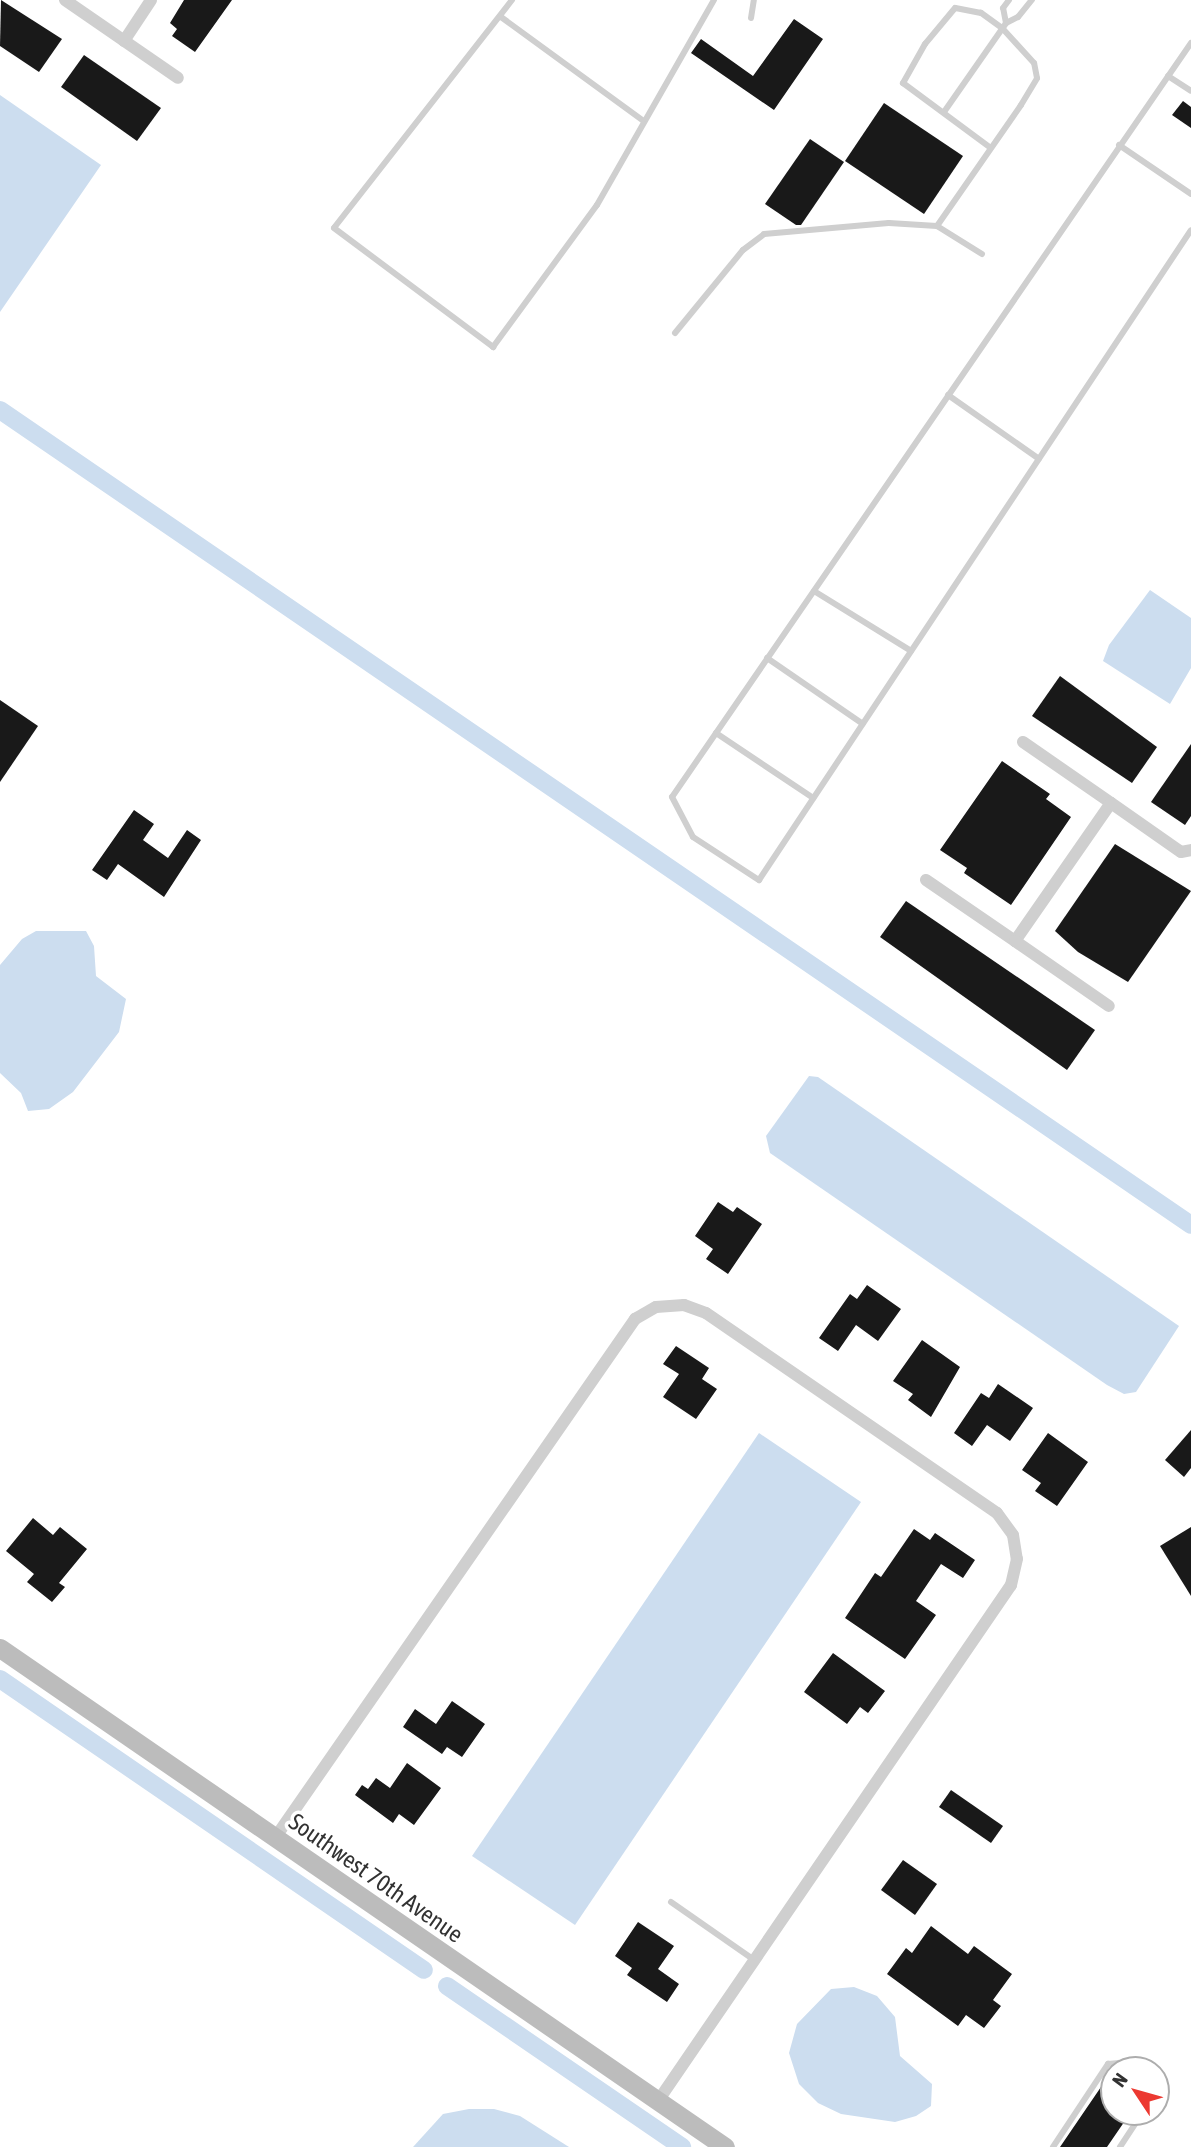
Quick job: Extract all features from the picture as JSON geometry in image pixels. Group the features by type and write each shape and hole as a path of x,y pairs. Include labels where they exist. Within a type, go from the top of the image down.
{"street":[{"path":"65,0 178,78"},
{"path":"124,41 151,0"},
{"path":"1023,742 1181,852 1191,850"},
{"path":"1015,941 1111,803"},
{"path":"926,880 1109,1006"},
{"path":"275,1838 635,1319 656,1307 684,1304 706,1313 996,1513 1013,1535 1017,1559 1011,1585 658,2101"},
{"name":"Southwest 70th Avenue","path":"0,1648 725,2147"}],"lane":[{"path":"512,0 334,228 494,347 597,205 642,120 714,0"},
{"path":"751,18 754,0"},
{"path":"1004,25 1003,8 1009,0"},
{"path":"944,112 1004,25 1018,18 1032,0"},
{"path":"937,226 991,148 1037,78 1034,62 1004,25 981,13 955,8 925,44 903,83 991,148"},
{"path":"501,16 642,120"},
{"path":"1191,43 672,797 693,836 759,880 1191,230"},
{"path":"1168,76 1191,91"},
{"path":"1119,145 1191,194"},
{"path":"675,333 743,250 764,234 889,223 937,226 982,254"},
{"path":"948,395 1039,459"},
{"path":"814,591 911,651"},
{"path":"767,658 863,724"},
{"path":"716,733 813,798"},
{"path":"671,1902 754,1960"},
{"path":"1053,2147 1100,2076"},
{"path":"1120,2147 1134,2126"}],"water":[{"path":"0,95 101,165 0,312"},
{"path":"1150,590 1191,618 1191,668 1170,704 1103,661 1109,645"},
{"path":"36,931 86,931 94,946 96,976 126,999 119,1032 73,1092 49,1109 28,1111 21,1093 0,1073 0,965 22,939"},
{"path":"809,1076 818,1077 1179,1326 1136,1392 1124,1394 1107,1385 770,1153 766,1136"},
{"path":"759,1433 861,1502 575,1925 472,1856"},
{"path":"854,1987 877,1996 895,2017 900,2056 932,2084 931,2106 916,2116 895,2122 841,2114 818,2103 799,2084 789,2053 797,2024 831,1989"},
{"path":"469,2109 494,2109 520,2116 569,2147 413,2147 443,2114"}],"building":[{"path":"1,0 62,39 39,72 0,46"},
{"path":"184,0 232,0 195,52 172,36 177,29 170,23"},
{"path":"794,19 823,39 774,110 691,53 701,39 753,76"},
{"path":"84,55 161,108 137,141 61,87"},
{"path":"1183,101 1191,107 1191,128 1172,115"},
{"path":"884,103 963,156 924,214 845,161"},
{"path":"810,139 844,162 801,225 796,225 765,204"},
{"path":"1060,676 1157,747 1132,783 1032,716"},
{"path":"0,700 38,726 0,782"},
{"path":"1191,744 1191,816 1185,825 1151,802"},
{"path":"1002,761 1050,794 1046,799 1071,817 1011,905 964,873 967,868 940,850"},
{"path":"134,810 154,824 143,840 168,858 187,830 201,840 164,897 118,864 107,880 92,870"},
{"path":"1115,844 1191,891 1128,982 1078,952 1055,931"},
{"path":"906,901 1095,1030 1067,1070 880,937"},
{"path":"718,1202 733,1212 737,1207 762,1224 728,1274 706,1259 713,1249 695,1236"},
{"path":"867,1285 901,1309 878,1341 856,1325 838,1351 819,1338 850,1294 857,1299"},
{"path":"922,1340 960,1367 931,1417 908,1400 913,1394 893,1381"},
{"path":"676,1346 709,1368 702,1379 717,1389 696,1419 663,1397 679,1374 663,1364"},
{"path":"998,1384 1033,1408 1010,1441 987,1425 972,1446 954,1433 981,1393 989,1398"},
{"path":"1191,1430 1191,1468 1184,1477 1165,1460"},
{"path":"1048,1433 1088,1462 1057,1506 1035,1491 1041,1483 1022,1470"},
{"path":"33,1518 53,1535 60,1527 87,1549 59,1583 65,1587 52,1602 27,1582 34,1574 6,1551"},
{"path":"1191,1527 1191,1596 1160,1546"},
{"path":"914,1529 930,1540 935,1533 975,1560 963,1578 941,1564 916,1601 936,1615 905,1659 845,1618 875,1573 881,1577"},
{"path":"833,1653 885,1691 868,1713 860,1707 847,1724 804,1692"},
{"path":"452,1701 485,1724 462,1757 447,1747 442,1754 403,1727 415,1709 436,1724"},
{"path":"407,1763 441,1788 414,1825 399,1814 393,1823 355,1795 362,1785 368,1789 376,1778 390,1788"},
{"path":"951,1790 1003,1826 991,1843 939,1807"},
{"path":"903,1860 937,1884 915,1915 881,1890"},
{"path":"638,1922 674,1946 658,1969 679,1984 667,2002 627,1975 632,1968 615,1956"},
{"path":"931,1926 968,1954 974,1946 1012,1974 993,2000 1001,2006 984,2028 966,2015 958,2026 887,1974 906,1948 912,1953"},
{"path":"1100,2088 1100,2126 1121,2126 1107,2147 1060,2147"}],"waterway":[{"path":"0,410 1191,1225"},
{"path":"0,1679 424,1970"},
{"path":"447,1986 682,2147"}]}
